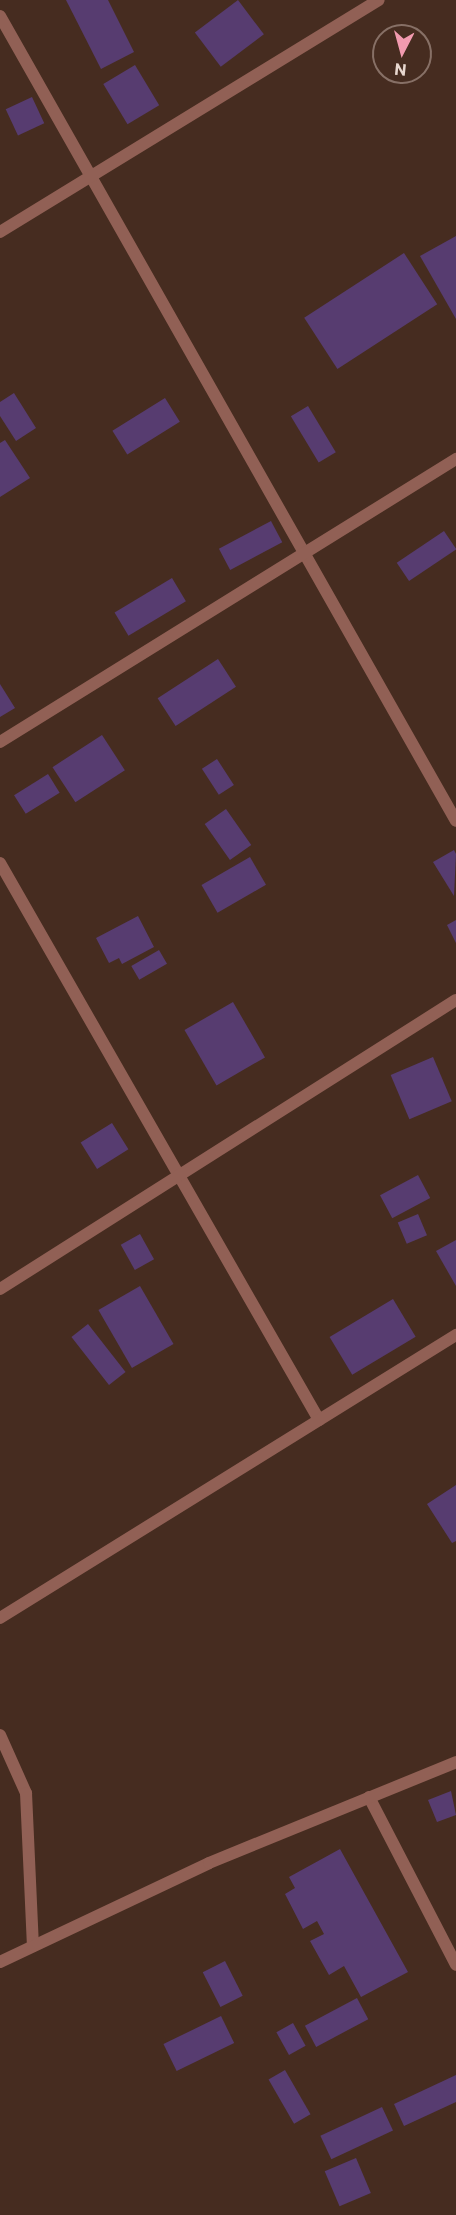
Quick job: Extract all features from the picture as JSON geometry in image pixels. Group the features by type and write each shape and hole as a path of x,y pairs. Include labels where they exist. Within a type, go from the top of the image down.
{"street":[{"path":"0,232 378,0"},
{"path":"0,16 456,821"},
{"path":"0,742 456,459"},
{"path":"0,863 319,1420"},
{"path":"0,1289 456,1000"},
{"path":"0,1618 456,1335"},
{"path":"0,1735 26,1793 33,1946"},
{"path":"0,1962 209,1863 456,1762"},
{"path":"369,1797 456,1965"}],"building":[{"path":"66,0 108,0 134,52 101,69"},
{"path":"238,0 264,34 221,67 195,32"},
{"path":"135,65 159,105 127,124 103,84"},
{"path":"32,97 44,123 18,136 6,109"},
{"path":"456,236 456,319 420,256"},
{"path":"404,253 437,304 337,369 304,318"},
{"path":"14,393 36,428 16,441 0,416 0,402"},
{"path":"165,398 180,422 127,455 112,431"},
{"path":"308,406 336,452 319,463 291,416"},
{"path":"5,440 30,478 0,497 0,443"},
{"path":"271,521 282,542 230,570 219,549"},
{"path":"444,531 456,549 409,581 397,563"},
{"path":"172,578 186,601 128,636 115,613"},
{"path":"218,659 236,687 176,726 158,698"},
{"path":"0,684 15,708 0,717"},
{"path":"102,735 125,770 75,802 53,767"},
{"path":"217,759 234,785 219,795 202,769"},
{"path":"48,774 60,793 26,814 14,795"},
{"path":"226,809 251,845 230,860 205,824"},
{"path":"454,850 456,854 454,896 433,862"},
{"path":"250,857 266,885 218,913 202,885"},
{"path":"138,916 154,947 122,964 119,958 109,963 96,938"},
{"path":"456,920 456,943 447,925"},
{"path":"159,950 167,964 139,980 131,966"},
{"path":"233,1002 265,1057 217,1085 185,1030"},
{"path":"433,1057 452,1101 409,1119 391,1075"},
{"path":"112,1123 128,1149 97,1169 81,1143"},
{"path":"418,1175 430,1198 392,1218 380,1195"},
{"path":"418,1214 427,1235 407,1244 398,1223"},
{"path":"140,1234 154,1259 135,1270 121,1245"},
{"path":"456,1240 456,1286 436,1251"},
{"path":"140,1286 174,1344 132,1368 98,1310"},
{"path":"393,1299 416,1337 352,1375 330,1337"},
{"path":"88,1324 126,1372 109,1385 71,1337"},
{"path":"456,1485 456,1541 452,1543 427,1504"},
{"path":"451,1791 456,1815 437,1822 428,1800"},
{"path":"340,1849 408,1972 361,1997 344,1966 329,1975 310,1941 324,1934 317,1921 303,1929 285,1894 295,1888 289,1877"},
{"path":"225,1961 243,1996 220,2007 203,1972"},
{"path":"357,1998 368,2019 316,2047 305,2026"},
{"path":"221,2016 234,2043 177,2071 163,2044"},
{"path":"293,2023 306,2046 289,2055 276,2032"},
{"path":"285,2070 310,2114 294,2124 269,2080"},
{"path":"456,2075 456,2102 404,2126 394,2104"},
{"path":"382,2107 393,2131 331,2159 320,2136"},
{"path":"356,2158 371,2193 340,2206 325,2171"}]}
